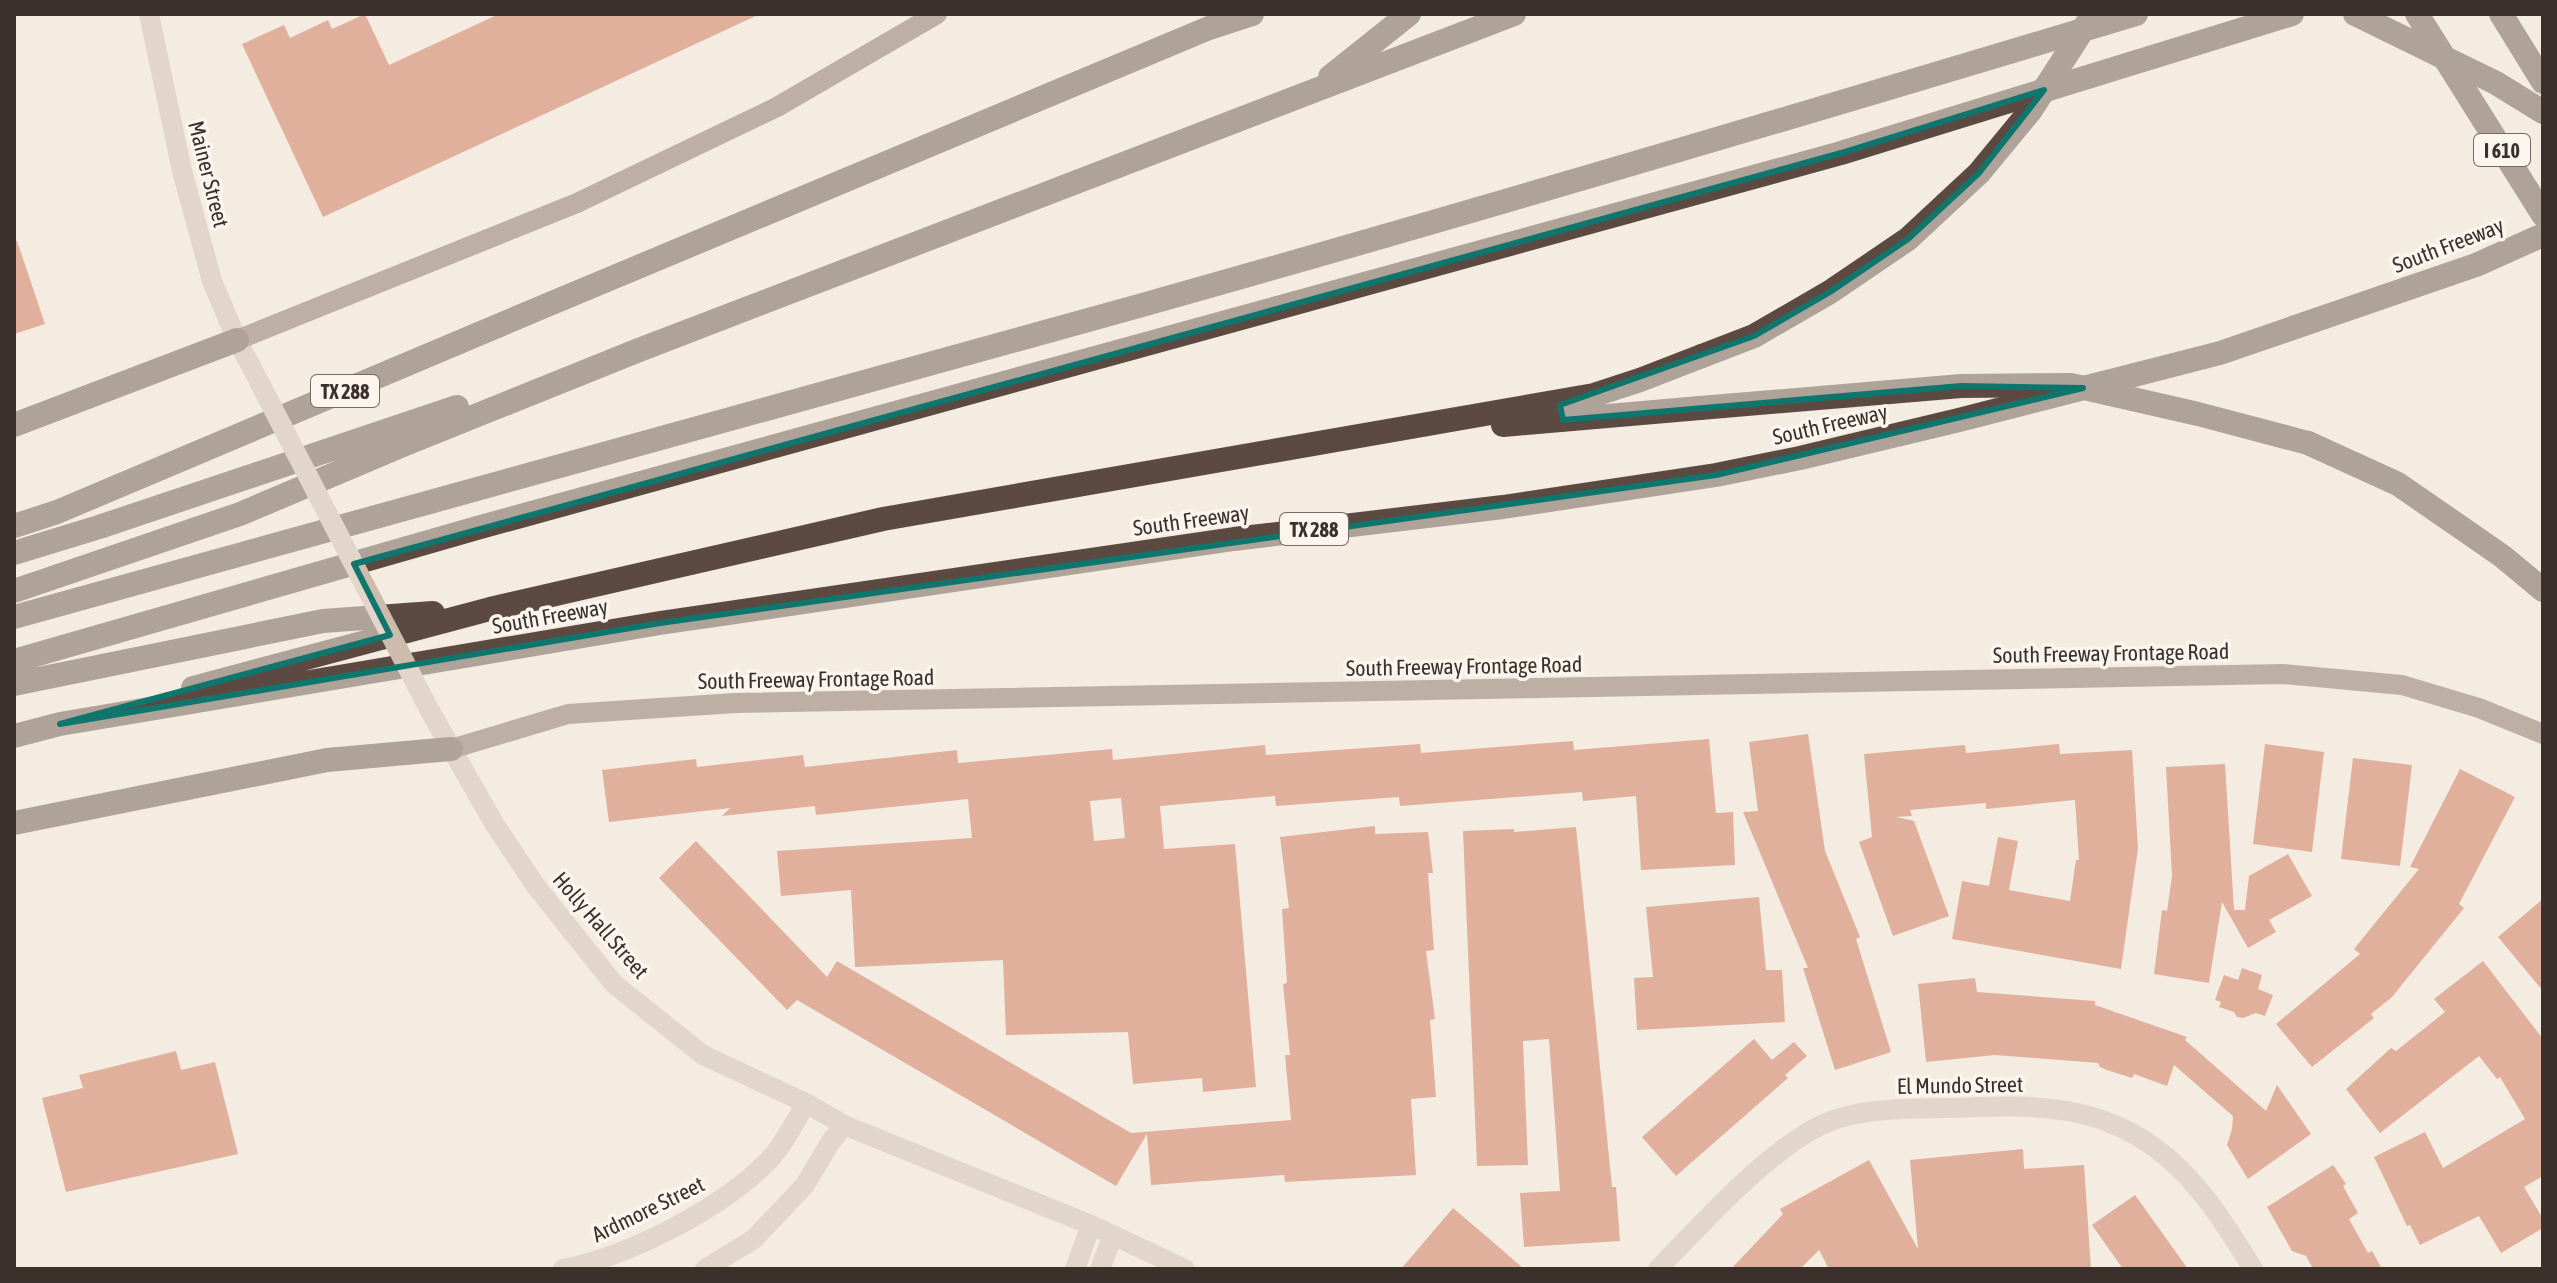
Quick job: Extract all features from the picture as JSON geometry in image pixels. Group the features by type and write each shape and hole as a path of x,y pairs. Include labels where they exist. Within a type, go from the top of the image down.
{"highway":[{"name":"TX 288","path":"14,526 57,512 917,148 1209,28 1252,14"},
{"path":"14,591 240,514 389,450 639,350 1514,14"},
{"path":"60,724 490,609 883,519 1594,395 1640,380 1754,336 1830,292 1908,239 1979,173 2014,131 2093,14"},
{"path":"14,617 1150,303 1824,108 2136,14"},
{"path":"14,661 477,528 1841,153 2292,14"},
{"path":"2355,14 2496,83 2543,112"},
{"name":"I 610","path":"2417,14 2543,215"},
{"path":"2501,14 2543,82"},
{"path":"1316,89 1401,20"},
{"name":"South Freeway","path":"14,736 60,724 660,623 1234,539 1503,507 1716,475 1959,420 2220,353 2476,265 2543,235"},
{"path":"14,425 237,340"},
{"path":"14,553 639,350"},
{"path":"1353,438 1961,386 2071,385 2308,443 2398,484 2502,556 2543,590"},
{"path":"14,684 323,621 490,609"},
{"path":"14,823 327,760 451,749"}],"main road":[{"path":"237,340 577,203 777,107 937,14"},
{"name":"South Freeway Frontage Road","path":"451,749 568,714 752,703 2283,674 2402,685 2479,708 2543,734"}],"street":[{"name":"Mainer Street","path":"149,14 182,171 206,260 237,340"},
{"name":"Holly Hall Street","path":"237,340 430,711 495,825 535,885 614,984 703,1055 806,1103 844,1125 1091,1225 1185,1269"},
{"name":"Ardmore Street","path":"563,1269 597,1265 677,1226 723,1199 769,1159 806,1103"},
{"name":"El Mundo Street","path":"1658,1269 1773,1157 1812,1130 1854,1113 1998,1106 2065,1110 2096,1117 2150,1142 2194,1182 2253,1269"},
{"path":"705,1269 754,1239 805,1185 844,1125"},
{"path":"1075,1269 1091,1225"},
{"path":"1100,1269 1113,1235"}],"highlighted area":[{"path":"2044,90 1979,173 1908,239 1830,292 1754,336 1560,405 1563,420 1961,386 2083,388 1716,475 660,623 60,724 390,635 354,564 1841,153"}],"building":[{"path":"365,14 389,65 499,14 760,14 323,217 242,44 284,25 290,38 328,20 332,29"},
{"path":"14,241 17,241 45,324 14,334"},
{"path":"1808,734 1825,851 1860,937 1856,939 1891,1052 1835,1070 1803,968 1808,968 1743,812 1758,811 1749,742"},
{"path":"1709,739 1716,813 1733,812 1735,865 1641,870 1636,796 1583,801 1582,792 1400,806 1399,797 1276,806 1275,796 1160,806 1164,849 1235,844 1256,1087 1203,1092 1202,1078 1133,1084 1128,1032 1006,1035 1003,960 855,967 851,890 781,896 777,851 972,838 968,799 816,815 815,806 722,816 730,808 609,822 602,770 696,759 697,767 803,755 805,767 957,750 958,763 1112,749 1113,760 1265,745 1266,755 1420,744 1421,753 1573,741 1574,750","holes":["1121,798 1125,838 1094,841 1090,801"]},
{"path":"2059,744 2060,754 2132,750 2138,848 2121,969 1952,939 1962,881 1989,886 1998,837 2018,841 2009,890 2070,901 2076,860 2079,860 2075,800 1986,809 1986,803 1910,810 1912,816 1896,817 1914,821 1949,916 1893,936 1859,842 1872,837 1864,754 1965,745 1966,753"},
{"path":"2265,744 2324,752 2312,852 2253,844"},
{"path":"2353,758 2412,765 2400,866 2341,859"},
{"path":"2225,764 2234,910 2245,910 2249,876 2288,854 2312,896 2269,920 2276,932 2248,948 2222,902 2209,983 2154,974 2162,910 2167,911 2172,876 2166,767"},
{"path":"2460,769 2515,797 2459,904 2464,908 2392,997 2371,1014 2374,1018 2312,1067 2276,1024 2360,954 2354,949 2419,869 2410,867"},
{"path":"1375,826 1375,834 1428,832 1433,873 1428,873 1434,950 1426,951 1435,1019 1430,1020 1436,1097 1411,1099 1416,1175 1285,1182 1284,1175 1151,1185 1147,1134 1116,1186 797,1000 787,1010 659,878 696,841 827,977 837,961 1131,1133 1291,1120 1285,1055 1290,1055 1283,984 1287,983 1282,909 1289,908 1280,837"},
{"path":"1576,827 1620,1241 1524,1247 1520,1193 1560,1191 1549,1039 1523,1041 1528,1165 1477,1166 1463,831 1514,829 1514,832"},
{"path":"1759,897 1766,970 1782,970 1785,1022 1637,1030 1634,978 1653,977 1646,907"},
{"path":"2543,899 2543,991 2498,937"},
{"path":"2483,961 2543,1039 2543,1176 2524,1187 2543,1219 2543,1228 2501,1253 2479,1216 2420,1245 2410,1225 2407,1226 2374,1157 2425,1132 2443,1168 2525,1119 2500,1077 2497,1079 2479,1056 2380,1133 2346,1089 2391,1048 2396,1051 2445,1012 2434,999"},
{"path":"2242,968 2262,975 2258,989 2273,995 2265,1016 2256,1013 2237,1017 2234,1012 2219,1007 2221,1002 2215,1000 2224,975 2238,980"},
{"path":"1975,978 1977,992 2095,1001 2095,1005 2187,1037 2185,1040 2266,1111 2277,1085 2311,1134 2248,1179 2227,1145 2233,1116 2174,1065 2167,1086 2134,1074 2132,1078 2107,1070 2098,1063 1995,1055 1926,1062 1918,984"},
{"path":"1754,1039 1772,1060 1794,1042 1807,1056 1785,1075 1788,1078 1676,1176 1642,1137"},
{"path":"176,1051 181,1070 215,1062 238,1154 66,1192 42,1098 83,1088 79,1075"},
{"path":"2023,1149 2024,1169 2084,1165 2091,1269 1829,1269 1819,1250 1800,1269 1731,1269 1783,1214 1780,1209 1869,1160 1918,1249 1910,1160"},
{"path":"2333,1165 2346,1184 2343,1186 2358,1213 2349,1219 2368,1253 2372,1251 2382,1269 2313,1269 2306,1256 2292,1251 2267,1207"},
{"path":"2135,1195 2188,1269 2123,1269 2092,1225"},
{"path":"1453,1208 1486,1236 1524,1269 1401,1269"}]}
